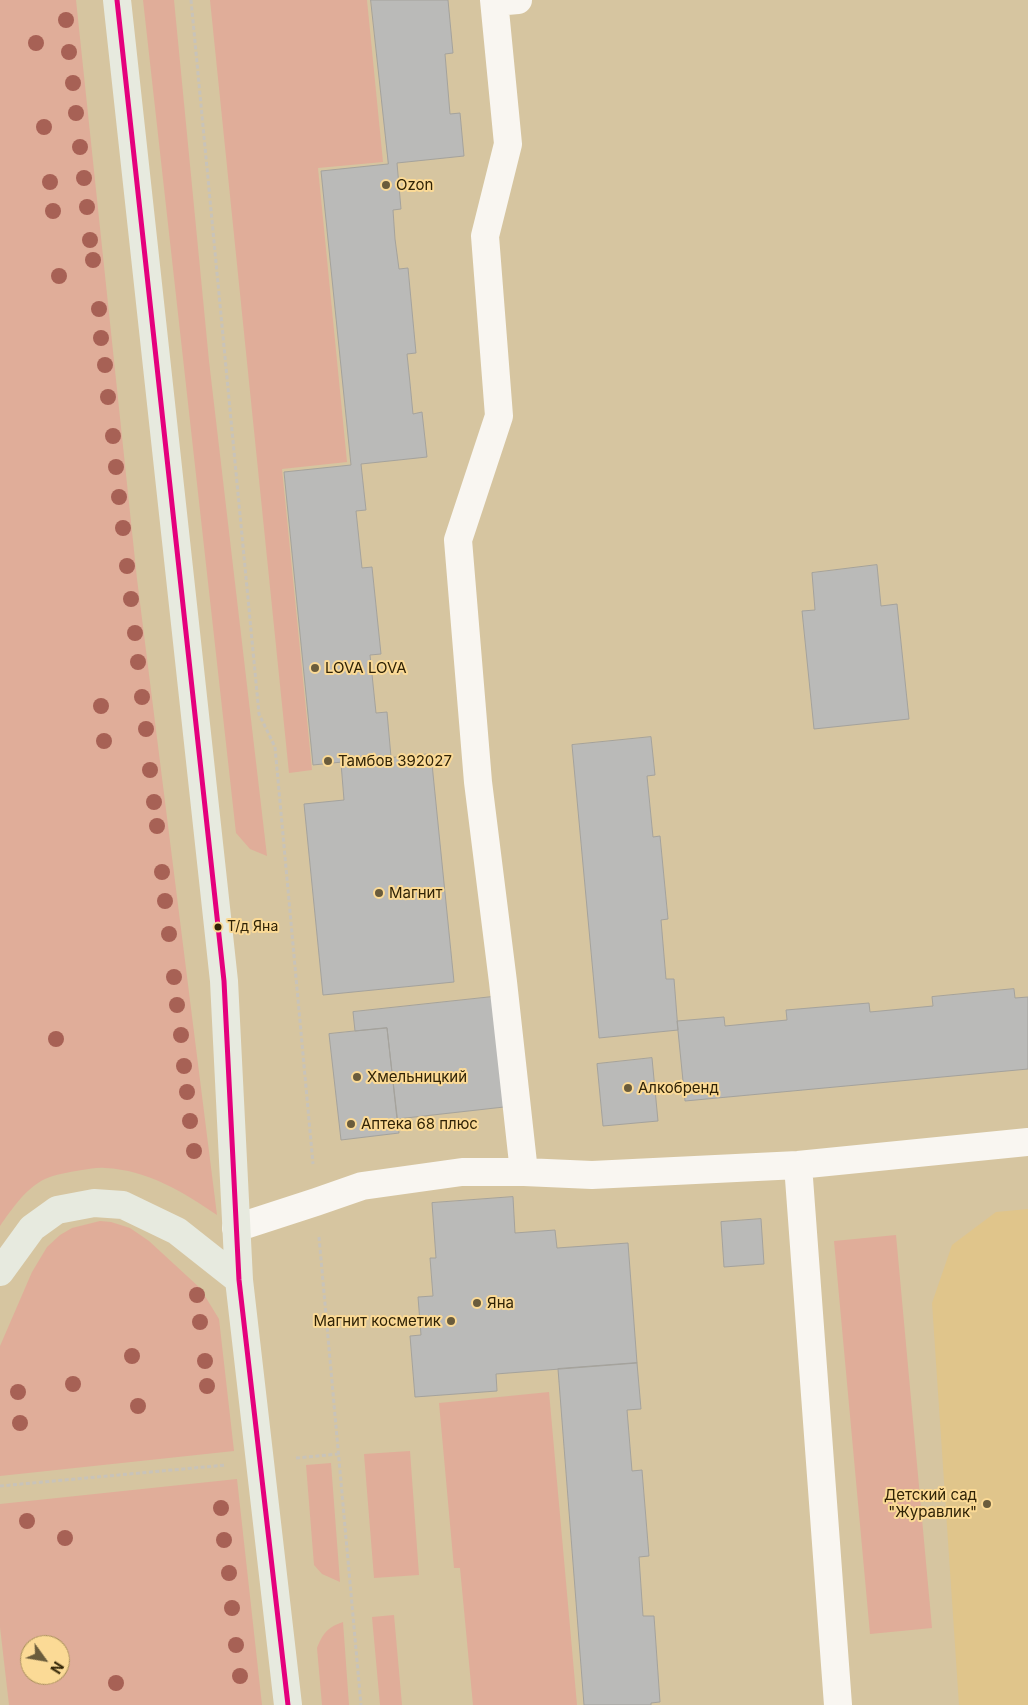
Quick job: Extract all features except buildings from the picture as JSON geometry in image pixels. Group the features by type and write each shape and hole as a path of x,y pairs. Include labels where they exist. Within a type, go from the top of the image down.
{"main road":[{"path":"117,0 224,981 239,1280 288,1705"},
{"path":"0,1272 32,1228 57,1210 94,1203 123,1205 177,1231 239,1280"}],"lane":[{"path":"502,1 508,144 485,236 498,416 458,540 478,782 524,1172"},
{"path":"236,1228 362,1186 462,1172 592,1175 798,1165 1028,1142"},
{"path":"798,1165 838,1705"}],"path":[{"path":"191,0 259,714 275,746 361,1705"},
{"path":"0,1486 338,1454"}],"shaded area":[{"path":"0,0 76,0 137,579 217,1215 191,1198 150,1178 121,1170 100,1168 58,1174 38,1183 20,1200 0,1226"},
{"path":"143,0 174,0 209,361 267,856 250,849 236,833"},
{"path":"210,0 367,0 383,162 318,168 347,462 282,469 312,770 289,773"},
{"name":"Детский сад \"Журавлик\"","path":"1028,1209 1028,1705 959,1705 932,1303 952,1245 996,1212"},
{"path":"100,1221 111,1222 130,1228 149,1241 200,1288 219,1319 234,1451 0,1476 0,1346 32,1272 47,1247 60,1235 72,1228"},
{"path":"896,1235 932,1628 870,1634 834,1241"},
{"path":"549,1392 577,1705 473,1705 460,1568 454,1568 439,1403"},
{"path":"410,1451 419,1575 374,1578 364,1454"},
{"path":"331,1463 340,1582 322,1574 314,1565 306,1465"},
{"path":"237,1479 262,1705 9,1705 0,1627 0,1504"},
{"path":"394,1615 402,1705 380,1705 372,1617"},
{"path":"343,1622 349,1705 322,1705 317,1648 321,1638 327,1631"}],"transit line":[{"path":"117,0 224,981 239,1280 288,1705"}],"place":[{"name":"Ozon","path":"386,185"},
{"name":"LOVA LOVA","path":"315,668"},
{"name":"Тамбов 392027","path":"328,761"},
{"name":"Магнит","path":"379,893"},
{"name":"Т/д Яна","path":"218,927"},
{"name":"Хмельницкий","path":"357,1077"},
{"name":"Алкобренд","path":"628,1088"},
{"name":"Аптека 68 плюс","path":"351,1124"},
{"name":"Яна","path":"477,1303"},
{"name":"Магнит косметик","path":"451,1321"},
{"name":"Детский сад \"Журавлик\"","path":"987,1504"}]}
